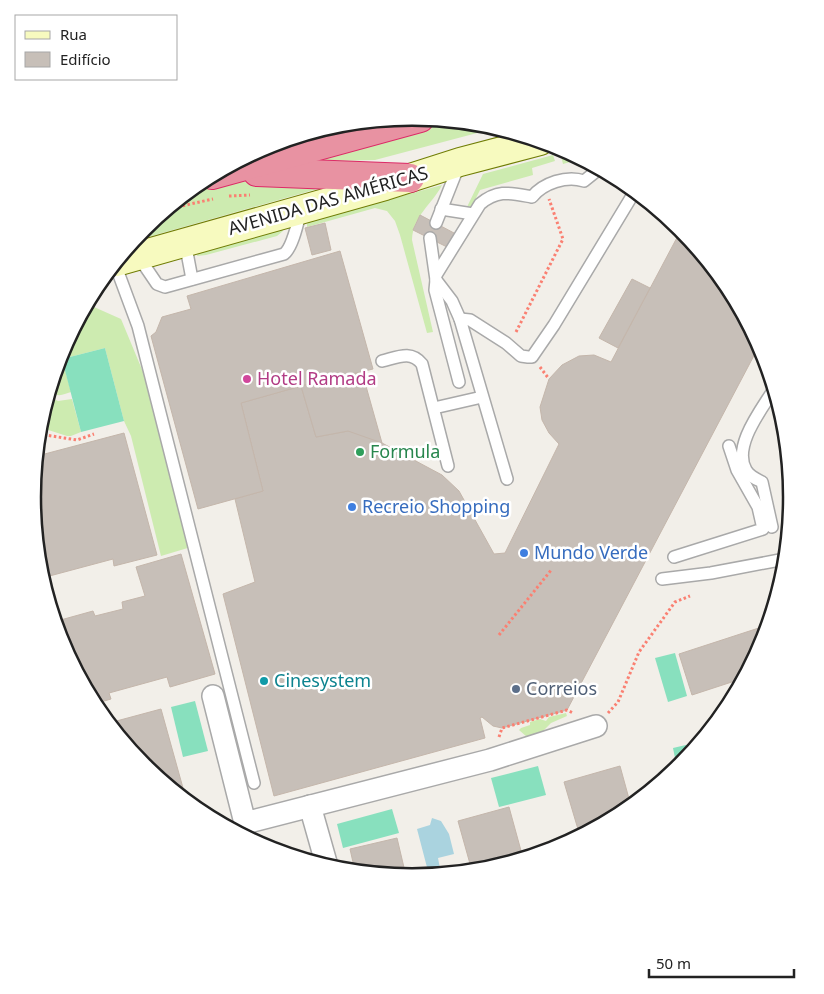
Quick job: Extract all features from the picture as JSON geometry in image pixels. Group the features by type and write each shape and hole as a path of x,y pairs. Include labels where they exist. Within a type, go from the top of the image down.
{"highway":[{"path":"221,185 394,127"},
{"path":"221,185 410,178"}],"main road":[{"name":"AVENIDA DAS AMÉRICAS","path":"127,260 460,162 526,145"}],"street":[{"path":"213,696 245,823 490,760 596,726"},
{"path":"310,806 324,857"}],"lane":[{"path":"436,224 460,162"},
{"path":"436,278 473,214 480,204 490,196 500,193 511,193 532,197 544,185 572,178 584,181 593,174"},
{"path":"460,319 470,320 524,357 532,356 554,325 631,198"},
{"path":"441,209 473,214"},
{"path":"125,262 157,284 165,287 287,252 301,210"},
{"path":"430,238 436,278 435,290 459,382"},
{"path":"185,242 192,279"},
{"path":"124,264 254,783"},
{"path":"436,278 452,300 460,319 507,479"},
{"path":"382,361 406,355 417,357 422,364 448,466"},
{"path":"434,408 482,397"},
{"path":"768,528 762,482 746,471 742,452 747,436 769,398"},
{"path":"729,446 737,470 768,528"},
{"path":"674,557 768,528"},
{"path":"662,580 777,560"}],"path":[{"path":"195,197 221,185 253,195"},
{"path":"544,185 563,239 513,338 532,356 549,379"},
{"path":"46,435 77,440 94,434"},
{"path":"499,635 552,569"},
{"path":"502,728 567,710 596,726 618,702 639,652 675,602 690,596"}],"green space":[{"path":"410,126 460,129 480,132 375,160 332,161 294,158"},
{"path":"553,155 555,161 532,168 533,175 480,190 472,206 467,207 483,174"},
{"path":"561,157 571,162 563,164"},
{"path":"252,177 324,187 148,237 186,203 207,188"},
{"path":"442,185 419,217 413,231 412,240 433,332 427,333 400,235 395,221 387,211 375,208 307,227 307,224 310,221"},
{"path":"282,229 283,231 277,236 197,256 198,253"},
{"path":"94,307 121,319 148,384 191,547 161,556 131,436 124,421 105,348 68,357 79,333"},
{"path":"105,348 124,421 81,432 64,368 68,357"},
{"path":"64,368 71,392 56,394"},
{"path":"55,399 58,401 72,399 81,432 67,436 47,430"},
{"path":"675,653 687,696 668,702 655,658"},
{"path":"195,701 208,751 183,757 171,707"},
{"path":"566,713 567,716 551,723 542,732 527,737 519,730 530,725 530,722 540,719 546,721 549,717"},
{"path":"688,745 675,758 673,748"},
{"path":"538,766 546,795 499,807 491,778"},
{"path":"392,809 399,833 343,848 337,824"}],"water":[{"path":"432,818 441,821 449,834 454,854 438,858 440,867 427,867 417,829 430,825"}],"building":[{"path":"420,215 454,233 447,247 413,230"},
{"path":"325,223 331,250 312,255 305,228"},
{"name":"Recreio Shopping","path":"677,238 706,271 720,291 745,333 755,354 567,710 502,728 493,726 482,717 480,718 485,738 274,796 223,594 255,582 235,499 263,491 241,403 301,386 316,437 348,431 358,433 382,443 442,475 459,491 494,554 505,553 559,444 549,433 542,420 540,407 549,379 562,365 579,356 594,355 611,362"},
{"name":"Hotel Ramada","path":"340,251 373,369 241,403 263,491 198,509 151,336 156,332 162,317 191,309 187,296"},
{"path":"632,279 650,288 618,348 599,338"},
{"path":"362,372 382,443 348,431 316,437 301,386"},
{"path":"124,433 157,555 114,566 113,559 50,576 42,521 41,497 44,454"},
{"path":"181,554 215,674 170,687 167,677 109,693 111,699 103,701 79,661 62,620 93,611 95,616 123,609 122,602 145,596 136,567"},
{"path":"759,628 745,661 733,682 692,695 679,654"},
{"path":"161,709 183,788 150,759 117,721"},
{"path":"620,766 629,798 578,829 564,782"},
{"path":"509,807 521,851 470,863 458,821"},
{"path":"397,838 404,868 353,863 350,849"}],"place":[{"name":"Hotel Ramada","path":"247,379"},
{"name":"Formula","path":"360,452"},
{"name":"Recreio Shopping","path":"352,507"},
{"name":"Mundo Verde","path":"524,553"},
{"name":"Cinesystem","path":"264,681"},
{"name":"Correios","path":"516,689"}]}
